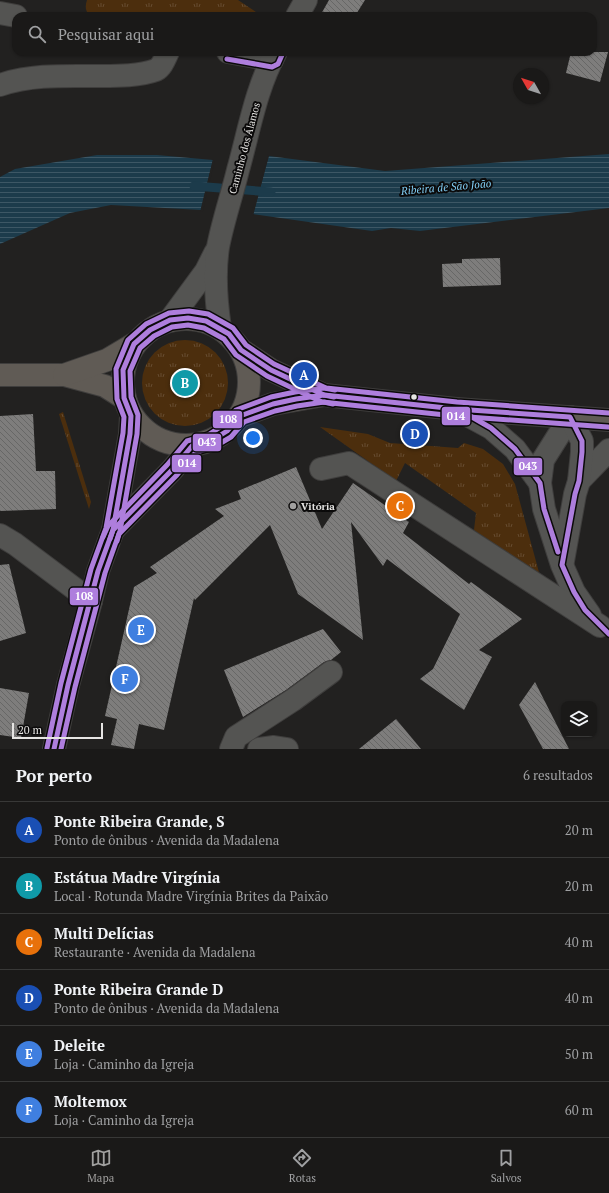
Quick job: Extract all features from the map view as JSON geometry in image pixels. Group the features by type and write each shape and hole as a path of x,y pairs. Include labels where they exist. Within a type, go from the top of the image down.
{"main road":[{"path":"0,375 64,375 105,386 128,407 147,433 169,444 192,446 211,441 227,431 240,416 247,400 250,383 248,366 236,341 220,328 206,321 188,318 170,320 150,330 134,344 107,360 64,375"},
{"path":"128,407 123,370 134,344"},
{"path":"241,350 271,370 324,395"},
{"path":"240,416 273,404 324,395 456,409 609,420"}],"street":[{"path":"299,12 306,0"},
{"path":"0,13 12,15"},
{"path":"0,85 16,80 38,77 126,76 157,69 166,56"},
{"name":"Caminho dos Álamos","path":"220,328 216,301 218,247 253,114 274,56"},
{"name":"Caminho dos Álamos","path":"170,320 206,271 218,247"},
{"path":"54,749 68,686 92,601 98,571 113,530 130,434 128,407"},
{"path":"456,409 491,428 515,449 540,483"},
{"path":"562,565 575,494 579,481 582,441 570,417"},
{"path":"570,417 543,460 540,483 544,509 562,565 574,592 585,610 604,630"},
{"path":"113,530 172,470 192,446"},
{"path":"579,481 609,450"},
{"path":"321,469 349,463 604,630"},
{"path":"0,535 15,544 92,601"},
{"path":"231,749 236,737 293,700 332,672"},
{"path":"259,749 274,747 287,749"}],"green space":[{"path":"87,0 238,0 256,12 87,12"},
{"path":"185,340 202,343 216,352 225,366 228,383 225,400 216,414 202,423 185,426 168,423 154,414 145,400 142,383 145,366 154,352 168,343"},
{"path":"63,412 91,502 89,509 59,414"},
{"path":"320,427 368,434 390,443 458,448 464,443 483,449 503,464 515,484 540,576 474,530 476,513 405,463 396,481"}],"water":[{"name":"Ribeira de São João","path":"609,154 609,208 420,231 391,228 372,231 253,214 269,156 385,171"},
{"path":"97,155 157,155 213,160 201,210 111,205 70,213 0,244 0,177 15,169"}],"pier":[{"path":"269,154 253,216 251,214"},
{"path":"213,159 215,161 203,211 200,212"}],"building":[{"path":"329,0 365,0 358,12 322,12"},
{"path":"597,52 608,52 600,82 566,73 570,56 597,56"},
{"path":"500,258 501,285 443,287 442,264 462,263 462,259"},
{"path":"33,414 36,471 55,471 56,509 0,511 0,416"},
{"path":"296,467 322,529 353,483 409,522 403,533 469,584 471,582 522,619 479,650 492,657 464,710 420,679 433,669 460,614 387,559 383,566 351,522 363,640 298,594 270,525 195,600 194,598 164,730 139,724 134,749 111,745 117,719 105,716 134,587 157,573 150,567 224,516 215,509 241,499 238,491"},
{"path":"9,564 26,633 0,641 0,565"},
{"path":"323,629 341,652 331,660 324,662 286,690 243,717 224,670"},
{"path":"535,682 561,733 561,737 563,737 569,749 543,749 519,705"},
{"path":"0,688 29,693 21,738 0,735"},
{"path":"396,719 421,749 359,749"}],"waterway":[{"path":"194,186 271,192"}],"transit line":[{"name":"014","path":"227,59 272,67 278,64 282,56"},
{"name":"108","path":"47,748 61,683 91,569 106,528 123,433 124,417 117,399 116,369 128,340 146,324 169,313 189,311 208,314 233,328 246,345 274,364 326,388 457,402 609,413"},
{"name":"043","path":"54,749 68,685 98,571 113,530 130,434 131,416 124,398 123,370 134,344 150,330 170,320 188,318 206,321 229,334 241,350 271,370 324,395 456,409 570,417 582,441 582,452 579,481 575,494 562,565 574,592 585,610 609,634"},
{"name":"014","path":"61,749 75,687 105,573 120,531 137,434 138,415 131,397 130,371 140,348 154,336 172,327 188,325 204,328 224,339 236,355 267,376 322,402 455,416 608,427"},
{"name":"108","path":"103,537 108,526 167,465 187,441 208,435 222,426 236,410 271,397 324,388 335,390"},
{"name":"043","path":"110,539 113,530 172,470 192,446 211,441 227,431 240,416 273,404 324,395 334,397"},
{"name":"014","path":"117,541 119,534 177,475 196,452 214,447 231,437 244,422 275,411 324,402 333,404"},
{"name":"043","path":"458,409 491,428 515,449 540,483 544,509 558,552"}],"place":[{"name":"Ponte Ribeira Grande, S","path":"304,375"},
{"name":"Estátua Madre Virgínia","path":"185,383"},
{"name":"Ponte Ribeira Grande D","path":"415,434"},
{"name":"Vitória","path":"293,506"},
{"name":"Multi Delícias","path":"400,506"},
{"name":"Deleite","path":"141,630"},
{"name":"Moltemox","path":"125,679"}]}
